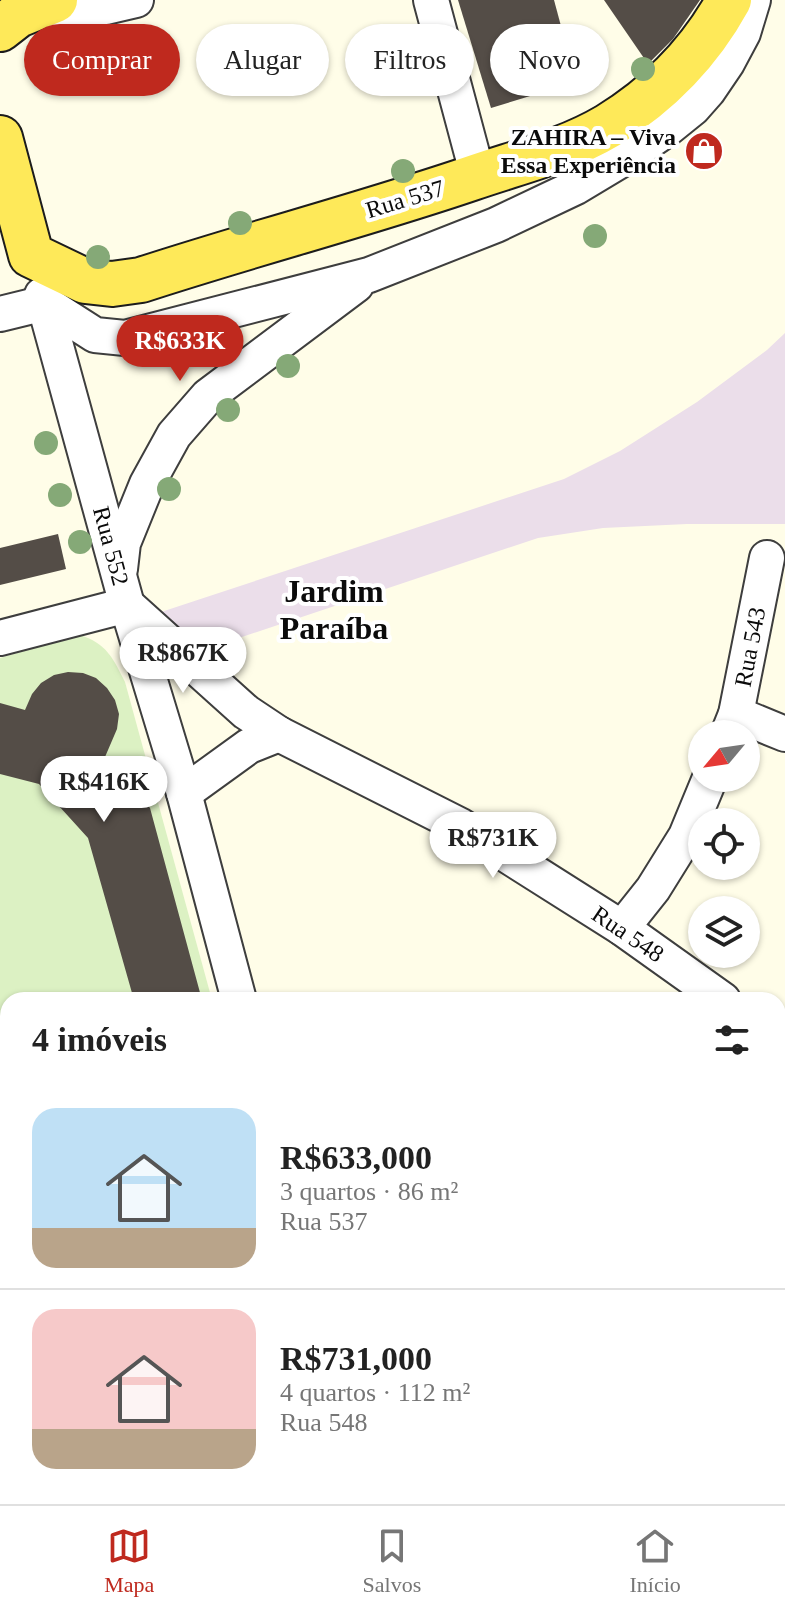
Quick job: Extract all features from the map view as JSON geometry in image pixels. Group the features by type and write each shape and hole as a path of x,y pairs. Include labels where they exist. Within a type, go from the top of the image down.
{"main road":[{"name":"Rua 537","path":"31,255 85,281 99,284 141,280 478,176 582,140 630,111 680,70 729,0"},
{"name":"Rua 552","path":"0,138 31,255"}],"street":[{"path":"29,13 78,11 136,0"},
{"path":"431,0 478,176"},
{"path":"0,314 45,303 95,335 125,338 369,275 496,225 548,202 617,163 693,108 719,77 743,33 753,0"},
{"name":"Rua 552","path":"31,255 123,592 184,793 237,992"},
{"path":"0,638 123,592 123,543 147,484 174,435 191,413 208,396 369,275"},
{"name":"Rua 543","path":"733,720 767,558"},
{"name":"Rua 548","path":"123,592 246,712 279,734 461,826 622,928 712,992"},
{"path":"760,729 785,734"},
{"path":"184,793 249,746 279,734"},
{"path":"622,928 653,889 686,836 704,792"}],"shaded area":[{"path":"785,333 785,524 603,528 538,538 191,654 155,614 564,479 620,451 697,402"}],"green space":[{"path":"80,635 97,643 117,666 125,682 210,992 0,992 0,658"}],"building":[{"path":"458,0 554,0 560,24 490,24 490,96 530,96 491,108 474,52 474,24 465,24"},
{"path":"604,0 700,0 673,39 648,64"},
{"path":"58,534 66,569 0,585 0,548"},
{"path":"83,673 96,678 115,700 119,714 117,729 105,757 150,808 200,992 132,992 88,838 39,784 0,774 0,703 25,710 41,683 54,675"}],"place":[{"name":"ZAHIRA – Viva Essa Experiência","path":"704,151"}],"district":[{"name":"Jardim Paraíba","path":"334,610"}]}
